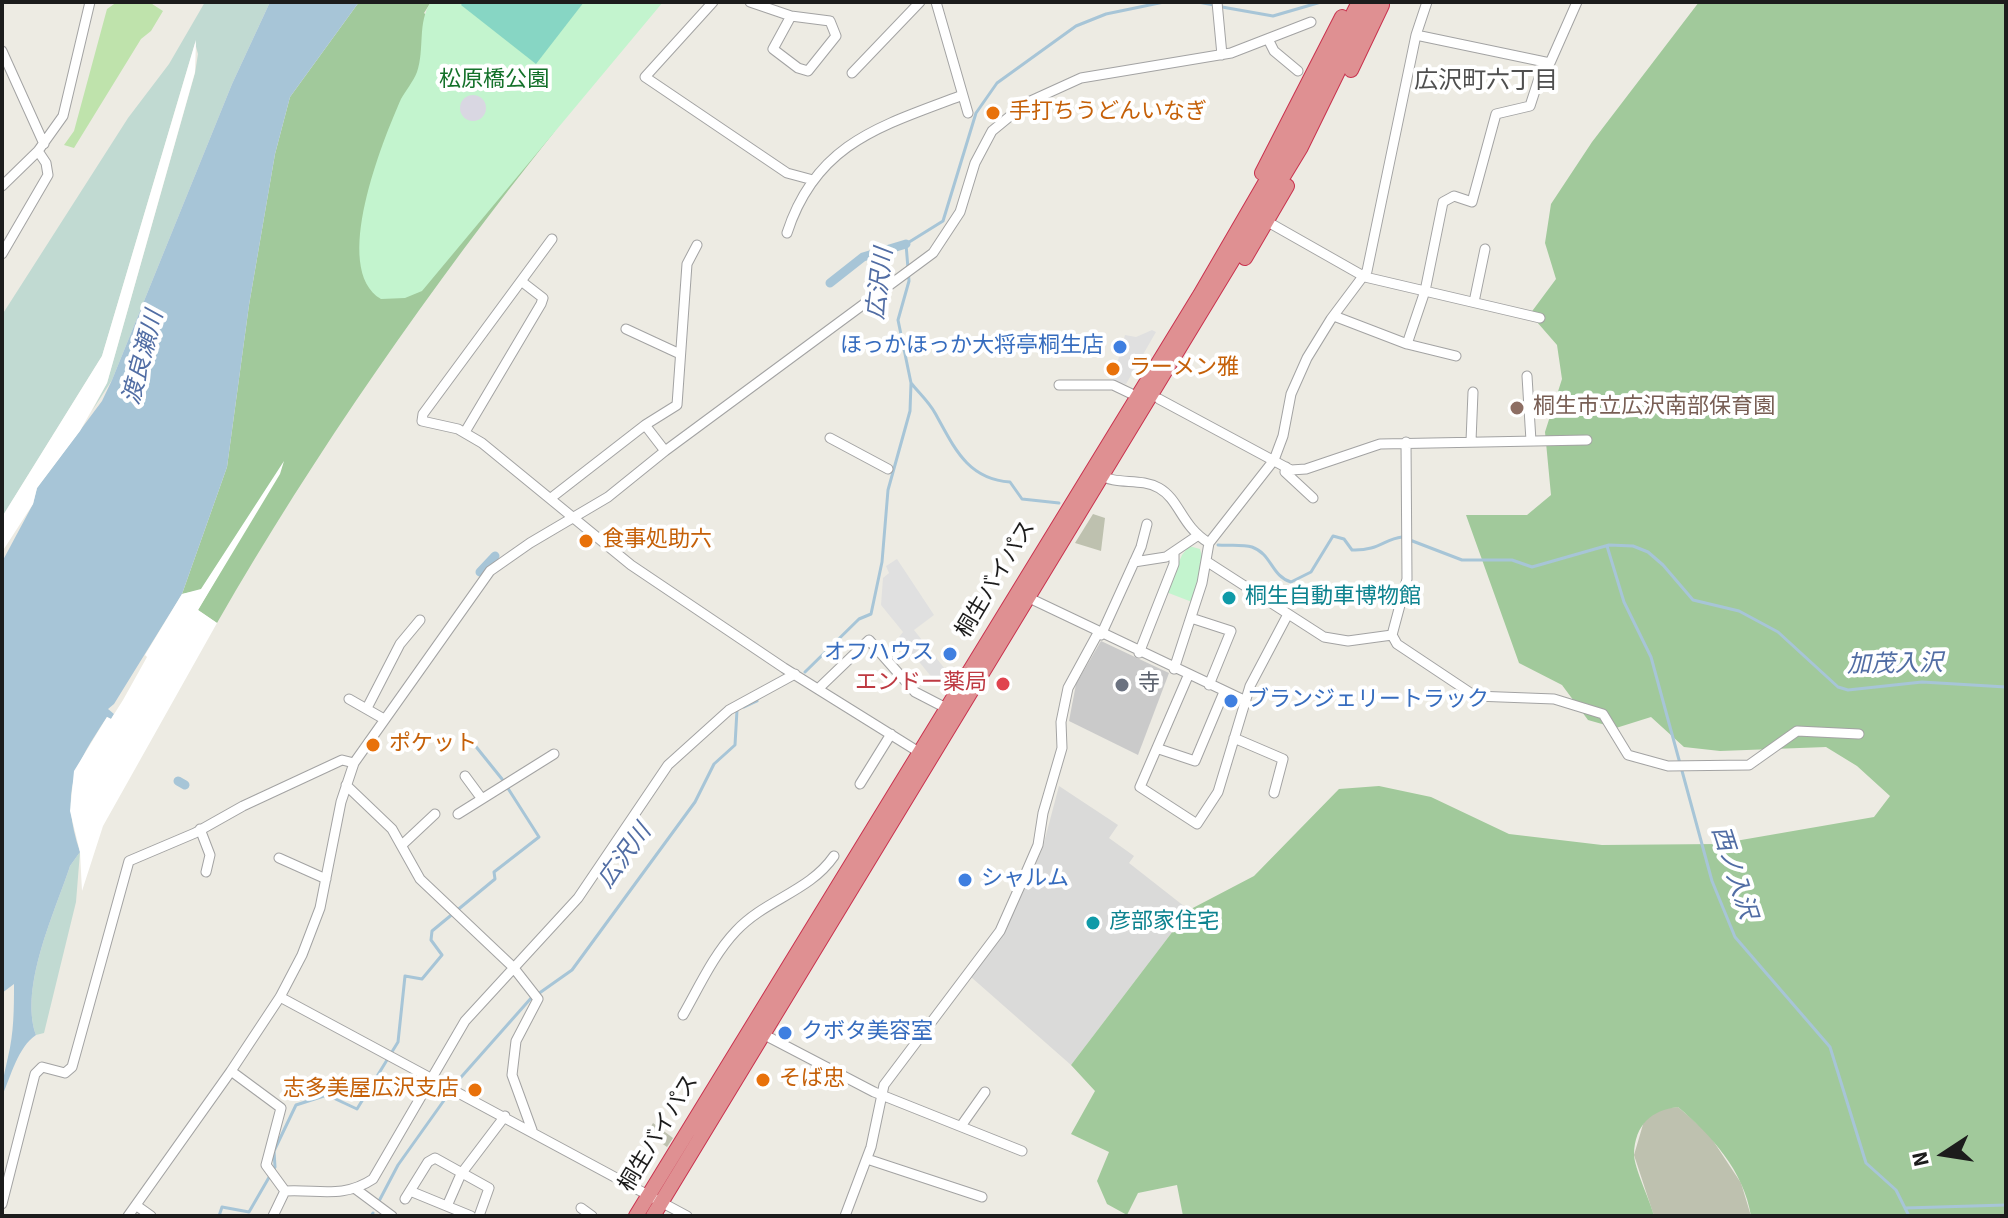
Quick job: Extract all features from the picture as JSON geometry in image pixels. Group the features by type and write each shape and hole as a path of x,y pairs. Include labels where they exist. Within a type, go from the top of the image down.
{"highway":[{"path":"1136,396 1144,372 1254,189 1349,2"},
{"name":"桐生バイパス","path":"636,1216 656,1198 1023,595 1098,479 1136,396 1296,144 1359,2"},
{"path":"1098,479 1159,399 1268,222 1374,27 1377,4"},
{"name":"桐生バイパス","path":"757,1031 849,866 926,756 946,708 1098,479 1377,4"},
{"name":"桐生バイパス","path":"653,1216 656,1198"}],"street":[{"path":"2,186 41,148 63,116 90,2"},
{"path":"713,2 645,77 787,173 813,180"},
{"path":"750,2 791,16 825,19 833,24 836,36 808,71 798,68 773,49 791,16"},
{"path":"852,73 920,2"},
{"path":"936,2 960,96 968,113"},
{"path":"1174,669 1191,618 1209,543 1274,460 1294,387 1317,339 1365,277 1416,35 1427,2"},
{"path":"1416,35 1544,63 1552,59 1577,2"},
{"path":"1216,6 1222,55"},
{"path":"128,1216 280,997 311,935 346,785 354,763 490,571 608,497 665,451 933,253 960,212 983,147 1005,118 1048,91 1081,78 1222,55 1311,22"},
{"path":"1268,39 1274,51 1298,71"},
{"path":"2,51 41,148 48,175 2,254"},
{"path":"1407,344 1425,291 1443,202 1454,196 1472,202 1496,114 1530,106 1544,63"},
{"path":"787,233 813,180 853,140 960,96"},
{"path":"1268,222 1365,277 1540,318"},
{"path":"552,239 423,414 422,421 465,432 505,459 631,565 818,689 926,756"},
{"path":"551,498 645,425 677,405 687,264 697,245"},
{"path":"1474,302 1485,249"},
{"path":"465,432 511,359 543,298 521,281"},
{"path":"1334,316 1407,344 1456,356"},
{"path":"626,329 680,354"},
{"path":"1527,376 1531,441"},
{"path":"1059,385 1113,385 1136,396"},
{"path":"1471,441 1473,392"},
{"path":"1159,399 1286,467 1306,469 1372,446 1406,442 1587,440"},
{"path":"645,425 665,451"},
{"path":"830,438 888,469"},
{"path":"1406,442 1406,589 1392,635 1397,644 1475,696 1554,699 1603,714 1628,755 1645,762 1732,768 1758,762 1797,731 1859,734"},
{"path":"1286,467 1285,472 1313,498"},
{"path":"1098,479 1141,483 1163,491 1197,536 1209,543"},
{"path":"845,1216 867,1159 881,1094 894,1069 1000,931 1038,845 1043,813 1062,748 1061,722 1068,688 1100,634 1134,562 1147,524"},
{"path":"1134,562 1174,553 1197,536"},
{"path":"1139,653 1174,564 1174,553"},
{"path":"1206,561 1324,637 1339,641 1392,635"},
{"path":"1023,595 1139,653 1246,701"},
{"path":"1188,676 1140,787 1197,824 1218,792 1261,662 1287,616"},
{"path":"1191,618 1231,631 1209,685"},
{"path":"367,708 400,644 420,620"},
{"path":"818,689 869,640 915,692 946,708"},
{"path":"231,1071 281,1108 266,1165 285,1191 328,1194 357,1190 373,1179 465,1021 578,898 650,787 676,756 729,710 795,674"},
{"path":"1159,749 1195,761 1224,692"},
{"path":"349,699 384,719"},
{"path":"860,784 891,734"},
{"path":"1234,738 1283,759 1274,793"},
{"path":"458,814 554,754"},
{"path":"2,1204 35,1074 42,1067 65,1073 72,1067 126,865 145,852 200,829 342,760 354,763"},
{"path":"465,776 482,799"},
{"path":"346,785 392,829 420,879 513,967 538,999 516,1041 512,1075 532,1130"},
{"path":"403,844 435,814"},
{"path":"200,829 210,855 206,872"},
{"path":"683,1015 736,931 763,909 815,880 831,853 849,866"},
{"path":"279,858 326,879"},
{"path":"280,997 687,1216"},
{"path":"757,1031 881,1094 1022,1151"},
{"path":"961,1126 985,1092"},
{"path":"447,1206 461,1174 505,1116"},
{"path":"471,1216 408,1195 433,1157 489,1188 479,1216"},
{"path":"867,1159 982,1197"},
{"path":"357,1190 378,1212 392,1216"},
{"path":"273,1216 285,1191"},
{"path":"137,1206 151,1216"},
{"path":"581,1208 592,1216"}],"shaded area":[{"path":"205,2 270,2 232,84 112,380 92,411 107,383 195,73 198,54 195,43 102,356 2,517 2,315 128,118 169,64"},
{"path":"463,2 584,2 536,64 461,5"},
{"path":"473,95 482,99 486,108 482,117 473,121 464,117 460,108 464,99"},
{"path":"1152,330 1156,332 1126,384 1112,382 1125,335 1136,337"},
{"path":"1093,514 1105,518 1101,551 1075,543"},
{"path":"897,559 934,615 914,630 949,674 938,685 899,637 903,632 881,605 883,578 889,573 886,566"},
{"path":"1101,641 1169,673 1138,755 1069,721 1076,684"},
{"name":"彦部家住宅","path":"1059,786 1118,825 1109,838 1134,856 1129,863 1189,910 1071,1065 971,977 1002,937 1042,850"},
{"path":"80,852 76,902 44,1033 36,1035 32,1016 35,973 70,866"},
{"path":"1678,1107 1708,1133 1741,1183 1751,1216 1654,1216 1634,1155 1644,1121 1658,1109"},
{"path":"653,1123 673,1138 667,1147 647,1133"}],"green space":[{"path":"117,2 149,2 163,11 151,31 141,39 74,148 64,145 74,131 107,9"},
{"path":"359,2 431,2 424,13 555,131 464,249 377,371 294,495 217,623 198,610 283,464 201,590 182,594 227,467 249,305 275,154 290,97"},
{"name":"松原橋公園","path":"431,2 663,2 422,291 405,298 381,299 366,283 360,261 360,233 365,203 383,143 401,99 417,72 424,18"},
{"path":"1699,2 2006,2 2006,1216 1751,1216 1734,1169 1714,1142 1678,1107 1660,1112 1646,1121 1635,1144 1637,1167 1654,1216 1183,1216 1177,1185 1138,1193 1127,1215 1107,1204 1097,1181 1109,1152 1071,1134 1095,1091 1071,1065 1189,910 1254,876 1339,789 1379,786 1431,797 1509,834 1602,845 1718,844 1874,817 1890,796 1857,766 1826,747 1720,751 1684,747 1651,717 1616,728 1588,720 1562,685 1519,663 1466,515 1527,515 1551,495 1545,432 1562,379 1557,345 1530,314 1556,279 1545,243 1551,204 1592,142"},
{"path":"1189,546 1200,549 1203,560 1192,602 1166,592"}],"water":[{"name":"渡良瀬川","path":"270,2 359,2 290,97 275,154 249,305 227,467 182,594 108,709 114,714 111,719 107,717 79,766 71,796 71,812 80,852 70,866 35,973 32,1016 36,1035 20,1054 2,1096 13,1030 14,984 2,993 2,562 33,504 37,488 102,401 232,84"}],"pier":[{"path":"196,40 195,72 107,383 80,431 37,488 33,504 2,552 2,517 102,356"},
{"path":"284,461 280,474 198,610 217,623 103,826 82,891 80,852 70,811 74,771 107,717 111,719 123,700 147,657 145,655 182,594 201,589"}],"waterway":[{"name":"広沢川","path":"805,672 859,619 871,614 882,562 888,490 910,411 911,383 898,320 909,281 906,244 943,221 976,113 997,83 1076,26 1106,14 1164,2"},
{"name":"広沢川","path":"1198,2 1214,5"},
{"name":"広沢川","path":"1222,7 1273,16 1321,2"},
{"path":"830,283 863,257 906,244"},
{"name":"加茂入沢","path":"911,383 933,409 956,449 972,468 995,480 1010,482 1022,499 1059,503"},
{"name":"西ノ入沢","path":"1218,545 1248,546 1259,550 1279,575 1291,582 1311,572 1333,536 1344,539 1352,550 1369,549 1402,537 1462,560 1512,560 1532,567 1609,545 1633,546 1648,552 1663,565 1693,600 1739,611 1778,632 1838,687 1848,690 1922,682 2006,687"},
{"name":"西ノ入沢","path":"1607,546 1624,602 1651,657 1712,881 1735,937 1830,1047 1866,1163 1896,1190 1909,1216"},
{"path":"480,572 495,556"},
{"name":"広沢川","path":"744,707 757,701"},
{"name":"広沢川","path":"538,994 572,970 695,802 714,764 735,745 737,710"},
{"path":"219,1216 222,1207 249,1212 275,1167 274,1151 296,1105 327,1095 357,1109 398,1042 405,976 422,979 442,955 431,940 432,931 495,879 494,872 539,837 502,779 469,738"},
{"path":"178,781 185,785"},
{"name":"広沢川","path":"455,1084 532,997"},
{"name":"広沢川","path":"378,1203 398,1165 450,1092"},
{"path":"1905,1208 2006,1205"}],"place":[{"name":"手打ちうどんいなぎ","path":"993,113"},
{"name":"ほっかほっか大将亭桐生店","path":"1120,347"},
{"name":"ラーメン雅","path":"1113,369"},
{"name":"桐生市立広沢南部保育園","path":"1517,408"},
{"name":"食事処助六","path":"586,541"},
{"name":"桐生自動車博物館","path":"1229,598"},
{"name":"オフハウス","path":"950,654"},
{"name":"エンドー薬局","path":"1003,684"},
{"name":"寺","path":"1122,685"},
{"name":"ブランジェリートラック","path":"1231,701"},
{"name":"ポケット","path":"373,745"},
{"name":"シャルム","path":"965,880"},
{"name":"彦部家住宅","path":"1093,923"},
{"name":"クボタ美容室","path":"785,1033"},
{"name":"そば忠","path":"763,1080"},
{"name":"志多美屋広沢支店","path":"475,1090"}],"district":[{"name":"広沢町六丁目","path":"1486,83"}]}
